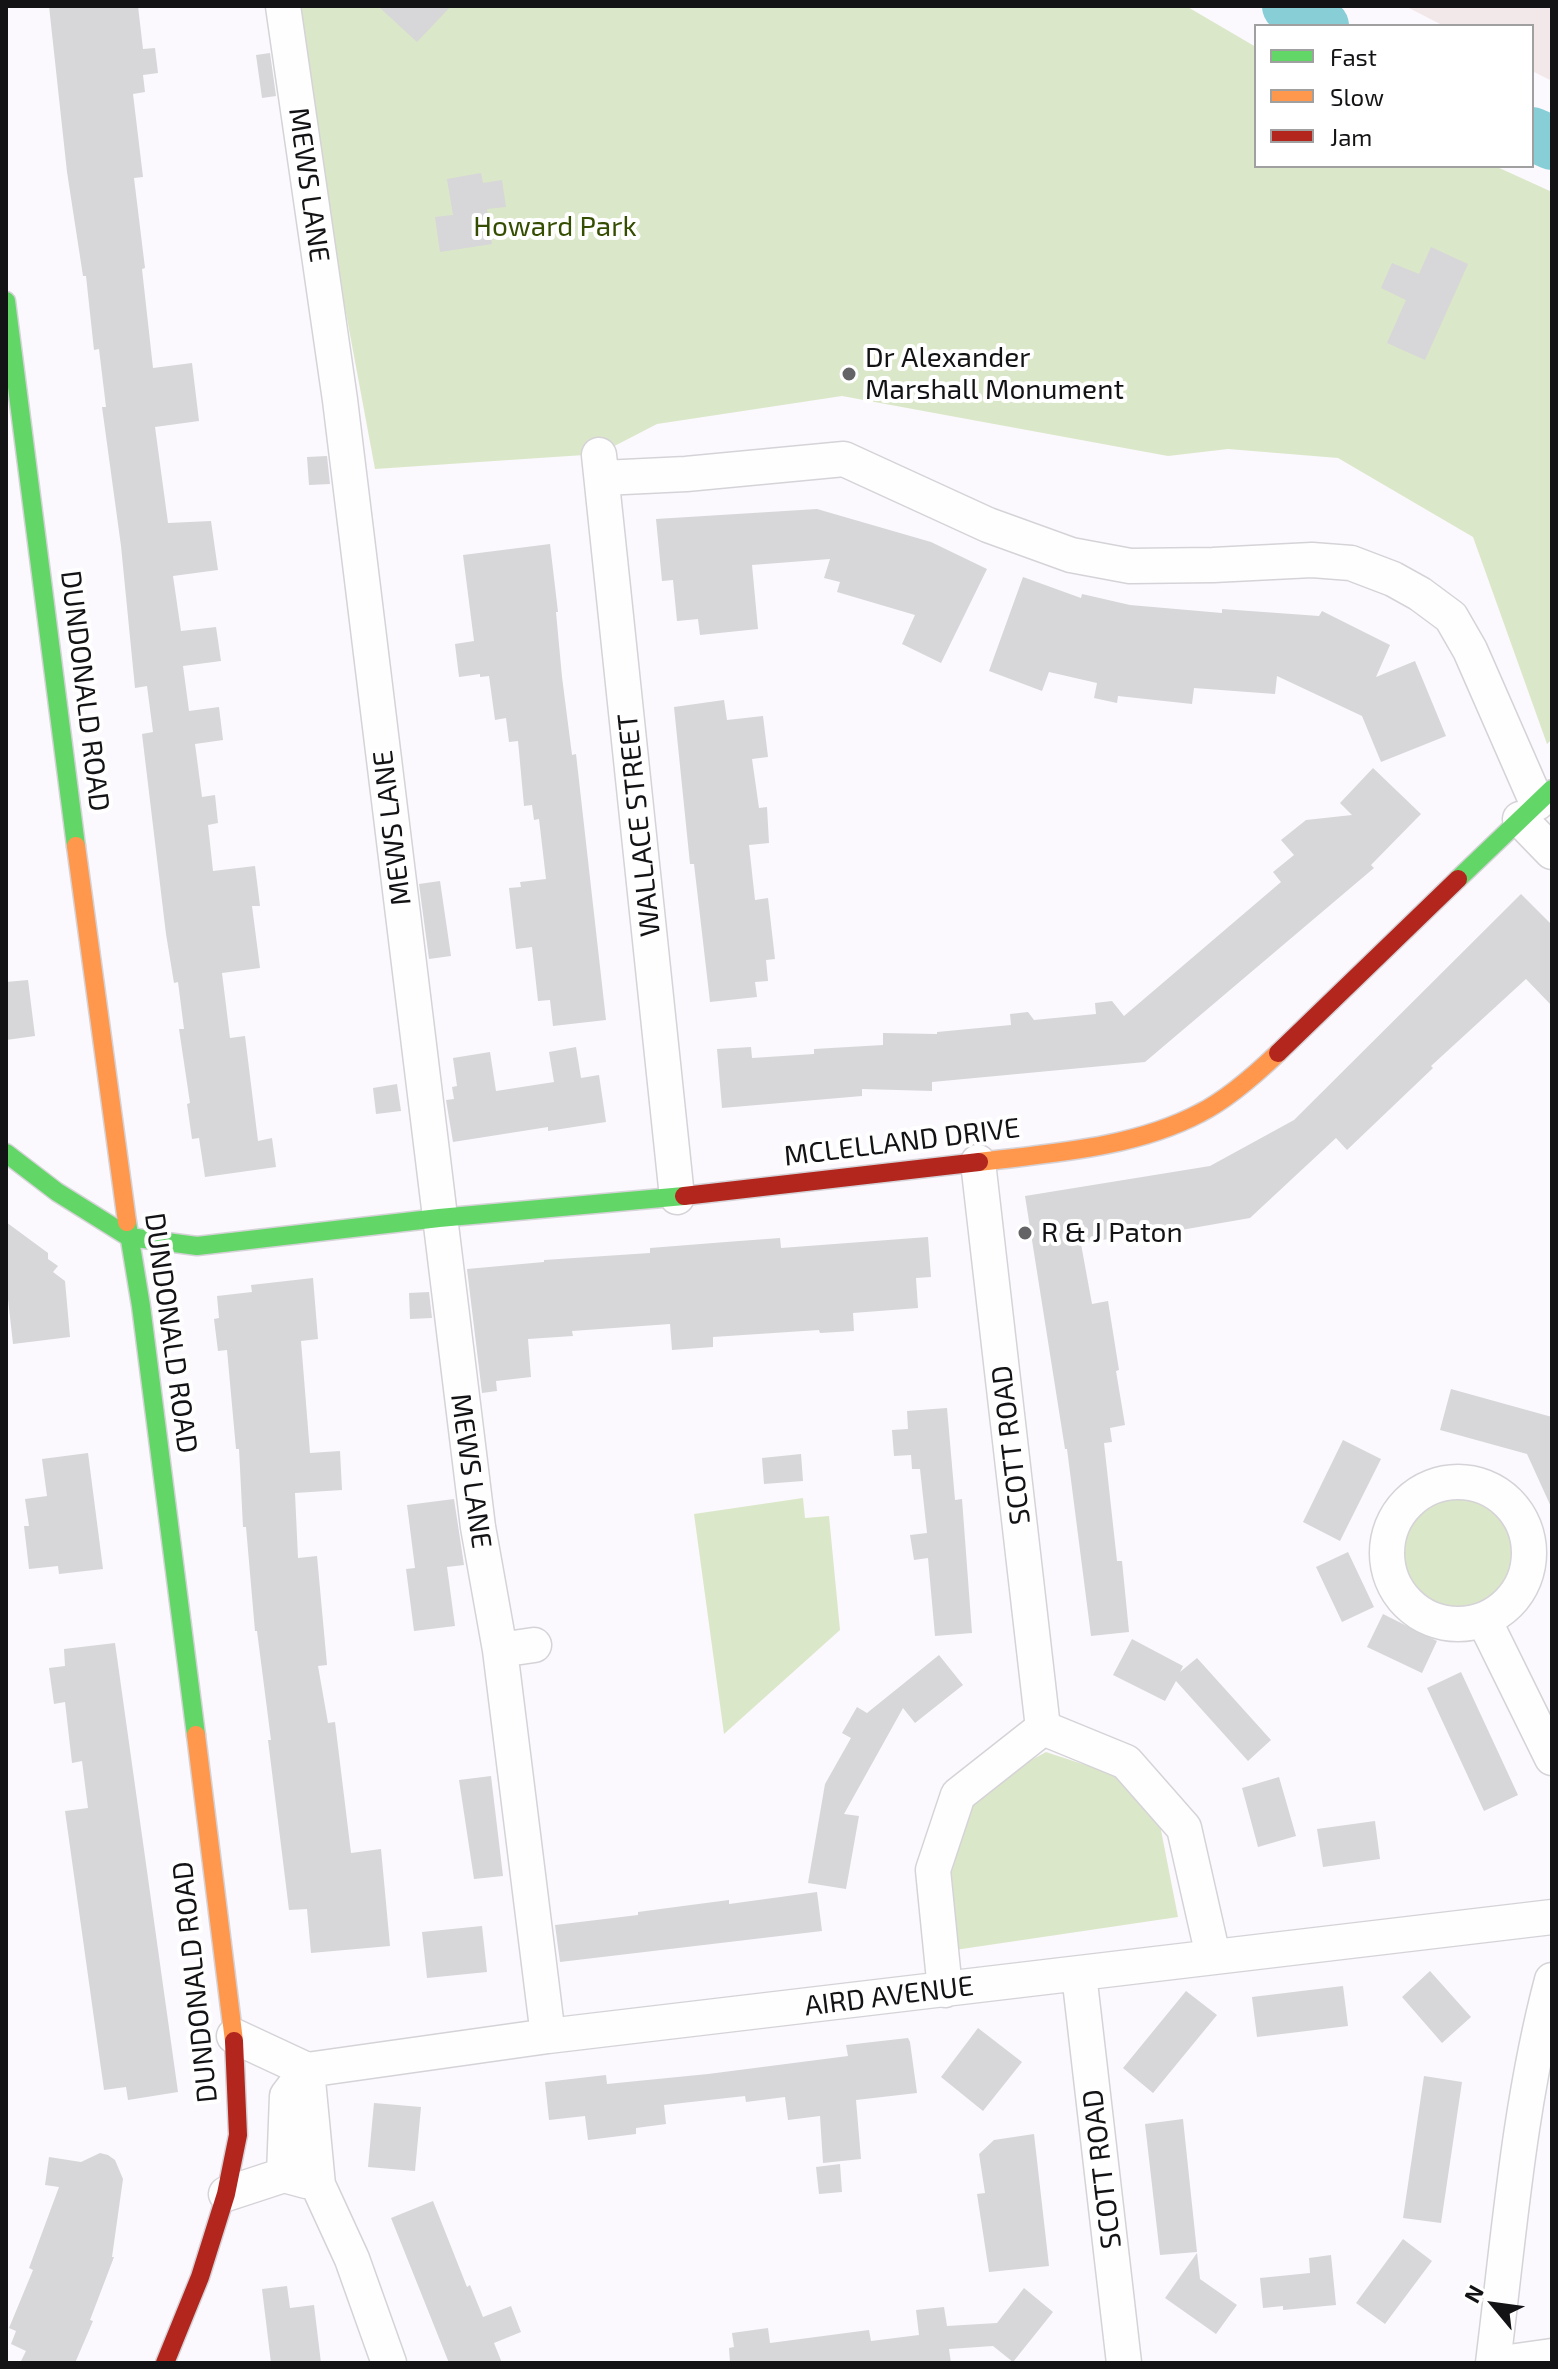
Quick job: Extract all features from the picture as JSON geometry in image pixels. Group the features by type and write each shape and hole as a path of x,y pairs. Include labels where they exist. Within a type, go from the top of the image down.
{"main road":[{"name":"DUNDONALD ROAD","path":"6,301 116,1153 141,1306 234,2036 238,2135 226,2194 200,2277 165,2363"},
{"name":"MCLELLAND DRIVE","path":"129,1237 197,1246 439,1218 677,1197 978,1162 1135,1139 1201,1113 1262,1068 1536,804"},
{"path":"6,1153 57,1192 129,1237"}],"street":[{"name":"MEWS LANE","path":"283,6 340,400 478,1527 500,1650 548,2036"},
{"name":"WALLACE STREET","path":"677,1197 601,466 686,474 844,459 988,525 1071,555 1130,566 1312,560 1351,563 1393,579 1451,617 1470,650 1536,804"},
{"path":"1536,804 1552,852"},
{"name":"SCOTT ROAD","path":"978,1162 1043,1728"},
{"path":"1460,1480 1489,1487 1510,1503 1524,1525 1530,1556 1524,1581 1506,1606 1484,1620 1459,1625 1438,1622 1414,1609 1396,1590 1387,1565 1387,1539 1398,1512 1423,1489 1460,1480"},
{"path":"1484,1620 1552,1758"},
{"path":"500,1650 534,1645"},
{"path":"945,1990 933,1870 958,1795 1043,1728 1126,1762 1184,1828 1213,1956"},
{"name":"AIRD AVENUE","path":"307,2070 548,2036 1552,1917"},
{"name":"SCOTT ROAD","path":"1079,1974 1124,2363"},
{"path":"1493,2363 1539,2028 1552,1980"},
{"path":"234,2036 307,2070"},
{"path":"284,2175 287,2096 307,2070"},
{"path":"307,2070 318,2185 352,2259 389,2363"},
{"path":"226,2194 284,2175 318,2185"},
{"path":"1502,2363 1552,2356"}],"shaded area":[{"path":"1405,6 1552,6 1552,81 1534,72 1534,24 1440,24"}],"green space":[{"name":"Howard Park","path":"289,6 1186,6 1254,46 1254,168 1499,168 1552,192 1552,739 1547,744 1473,537 1338,458 1228,449 1168,456 842,396 657,424 599,454 375,469"},
{"path":"1457,1494 1479,1498 1498,1511 1511,1530 1515,1552 1511,1574 1498,1593 1479,1606 1457,1610 1435,1606 1416,1593 1403,1574 1399,1552 1403,1530 1416,1511 1435,1498"},
{"path":"803,1498 805,1518 829,1516 840,1630 724,1734 694,1514"},
{"path":"1046,1752 1113,1774 1160,1825 1178,1917 955,1950 949,1841 982,1787"}],"building":[{"path":"49,6 138,6 143,49 155,48 158,73 143,75 145,92 133,94 143,177 134,178 153,368 192,363 199,421 155,427 168,523 211,521 218,570 173,576 181,631 216,627 221,661 183,666 189,711 219,707 223,740 195,744 202,797 215,795 218,823 208,825 213,871 255,866 260,906 252,906 260,968 222,973 230,1038 245,1036 258,1141 272,1138 276,1167 205,1177 199,1138 192,1139 179,1029 184,1029 178,982 174,983 166,934 142,734 153,732 147,686 135,688 121,546 102,407 106,407 99,349 94,350 86,276 83,276 67,172"},
{"path":"378,6 451,6 417,42"},
{"path":"270,53 276,96 262,98 256,55"},
{"path":"481,173 483,183 502,180 506,207 487,209 492,244 440,252 435,217 453,215 447,179"},
{"path":"1431,247 1468,264 1425,360 1387,343 1406,300 1381,288 1392,263 1419,274"},
{"path":"327,456 330,484 309,485 307,457"},
{"path":"817,509 931,542 987,569 941,663 902,644 915,615 837,592 840,582 824,578 830,559 752,565 758,629 700,635 698,619 677,621 673,580 662,581 656,519"},
{"path":"550,544 562,677 572,755 576,754 606,1020 553,1026 550,1000 538,1001 532,947 516,949 509,888 521,887 520,882 546,879 539,819 534,820 532,805 524,806 518,741 509,742 506,718 495,720 489,676 459,677 455,644 474,641 463,555"},
{"path":"1023,577 1081,598 1082,594 1130,605 1222,613 1222,609 1319,616 1322,611 1390,645 1376,677 1415,661 1446,736 1381,762 1362,716 1277,676 1275,694 1194,688 1192,704 1118,696 1117,703 1094,698 1097,683 1049,672 1042,691 989,671"},
{"path":"724,700 727,720 763,716 768,757 752,759 759,808 767,807 769,843 749,845 755,900 768,898 775,959 766,960 768,981 755,982 757,997 710,1002 694,864 690,864 674,707"},
{"path":"1373,768 1421,814 1371,865 1374,868 1145,1062 932,1082 932,1091 862,1089 862,1096 722,1108 717,1049 751,1047 752,1058 814,1054 814,1049 883,1045 883,1033 937,1034 1011,1025 1010,1014 1028,1012 1034,1020 1096,1014 1095,1003 1112,1001 1124,1016 1281,882 1273,872 1294,855 1281,840 1306,820 1352,815 1340,803"},
{"path":"440,881 451,956 429,959 419,884"},
{"path":"1521,894 1552,925 1552,1006 1526,979 1431,1066 1433,1068 1347,1150 1336,1138 1250,1218 1081,1244 1092,1304 1108,1301 1125,1425 1110,1428 1112,1442 1104,1443 1117,1561 1122,1561 1129,1632 1091,1636 1067,1449 1025,1196 1210,1166 1294,1120"},
{"path":"28,980 35,1036 6,1040 6,982"},
{"path":"576,1047 581,1078 599,1075 606,1122 548,1131 548,1127 453,1142 446,1100 454,1099 452,1087 457,1086 453,1058 490,1052 496,1091 554,1082 549,1052"},
{"path":"397,1084 401,1111 376,1114 373,1088"},
{"path":"6,1222 48,1253 48,1259 58,1266 53,1272 65,1281 70,1337 13,1344 6,1281"},
{"path":"928,1237 931,1277 916,1278 918,1308 853,1313 854,1331 820,1333 819,1330 713,1337 713,1347 672,1350 670,1324 572,1331 573,1336 528,1339 531,1377 496,1381 497,1391 482,1393 467,1269 650,1253 650,1248 780,1238 781,1248"},
{"path":"313,1278 318,1339 301,1341 310,1453 340,1451 342,1490 295,1493 298,1558 317,1556 327,1665 318,1666 328,1723 335,1722 351,1853 381,1849 390,1946 311,1953 307,1909 289,1910 268,1740 271,1740 255,1631 246,1527 243,1527 239,1449 236,1449 227,1350 218,1351 214,1319 219,1318 217,1296 252,1292 251,1285"},
{"path":"429,1292 432,1318 410,1319 409,1293"},
{"path":"1451,1389 1552,1417 1552,1509 1527,1454 1440,1430"},
{"path":"947,1408 955,1500 962,1499 972,1633 935,1636 928,1558 914,1560 910,1535 927,1533 920,1469 912,1469 911,1455 894,1456 892,1430 908,1429 907,1411"},
{"path":"1343,1440 1381,1459 1340,1541 1303,1522"},
{"path":"88,1453 103,1569 59,1574 58,1566 29,1569 24,1526 29,1526 25,1499 47,1496 42,1459"},
{"path":"801,1454 803,1481 764,1484 762,1458"},
{"path":"454,1499 464,1565 447,1567 455,1626 414,1631 406,1569 415,1568 407,1505"},
{"path":"1348,1552 1374,1607 1342,1622 1316,1567"},
{"path":"1383,1614 1437,1641 1422,1673 1367,1647"},
{"path":"1132,1639 1183,1666 1180,1672 1197,1658 1271,1740 1248,1761 1176,1681 1165,1701 1113,1675"},
{"path":"115,1643 178,2092 128,2100 126,2087 104,2090 65,1811 88,1808 82,1761 72,1763 65,1702 54,1704 49,1668 65,1666 64,1649"},
{"path":"939,1655 963,1685 915,1723 903,1708 844,1814 859,1816 846,1889 808,1883 825,1784 851,1738 842,1733 857,1707 867,1713"},
{"path":"1461,1672 1518,1795 1484,1811 1427,1688"},
{"path":"491,1776 503,1876 474,1879 459,1780"},
{"path":"1279,1777 1296,1836 1258,1847 1242,1788"},
{"path":"1375,1821 1380,1859 1323,1867 1317,1829"},
{"path":"817,1892 822,1931 560,1962 555,1925 729,1900 729,1904"},
{"path":"482,1926 487,1972 427,1978 422,1932"},
{"path":"1430,1971 1471,2017 1442,2043 1402,1997"},
{"path":"1343,1986 1348,2026 1257,2037 1252,1997"},
{"path":"1186,1991 1217,2015 1153,2093 1123,2068"},
{"path":"978,2028 1022,2062 983,2111 941,2077"},
{"path":"908,2038 917,2093 856,2100 861,2159 823,2163 820,2116 788,2120 785,2097 746,2102 745,2096 664,2105 666,2124 636,2128 636,2134 588,2140 585,2116 549,2120 545,2082 606,2075 607,2084 708,2074 848,2056 846,2045"},
{"path":"1424,2076 1462,2082 1441,2223 1403,2218"},
{"path":"374,2103 421,2107 415,2171 368,2167"},
{"path":"1183,2119 1197,2252 1160,2255 1145,2124"},
{"path":"1034,2134 1049,2266 989,2272 977,2194 985,2193 979,2154 994,2140"},
{"path":"100,2153 115,2160 123,2179 114,2257 90,2320 93,2321 75,2363 20,2363 26,2351 11,2344 16,2331 9,2328 33,2270 29,2268 59,2187 45,2185 49,2157 81,2162"},
{"path":"840,2164 842,2192 819,2194 816,2167"},
{"path":"433,2201 467,2287 470,2285 483,2317 511,2306 521,2332 494,2343 502,2363 449,2363 391,2218"},
{"path":"1403,2239 1432,2261 1385,2324 1356,2303"},
{"path":"1197,2253 1200,2279 1237,2305 1216,2334 1165,2298"},
{"path":"1331,2255 1336,2305 1283,2310 1283,2306 1263,2308 1260,2278 1310,2273 1309,2258"},
{"path":"287,2286 290,2308 314,2305 321,2363 271,2363 262,2289"},
{"path":"1024,2288 1053,2312 1013,2362 993,2346 949,2349 951,2363 730,2363 729,2348 734,2347 732,2333 768,2328 770,2343 869,2330 871,2341 919,2335 916,2310 944,2307 947,2326 997,2323"}],"waterway":[{"path":"1289,6 1319,24"},
{"path":"1534,135 1552,143"}],"traffic: fast":[{"path":"6,301 76,846"},
{"path":"1458,879 1552,789"},
{"path":"6,1153 57,1192 129,1237 197,1246 439,1218 684,1196"},
{"path":"127,1222 141,1306 196,1735"}],"traffic: slow":[{"path":"76,846 127,1222"},
{"path":"979,1162 1120,1142 1175,1125 1220,1101 1278,1053"},
{"path":"196,1735 234,2041"}],"traffic: jam":[{"path":"1278,1053 1458,879"},
{"path":"684,1196 979,1162"},
{"path":"165,2363 200,2277 226,2194 238,2135 234,2041"}],"place":[{"name":"Dr Alexander Marshall Monument","path":"849,374"},
{"name":"R & J Paton","path":"1025,1233"}]}
